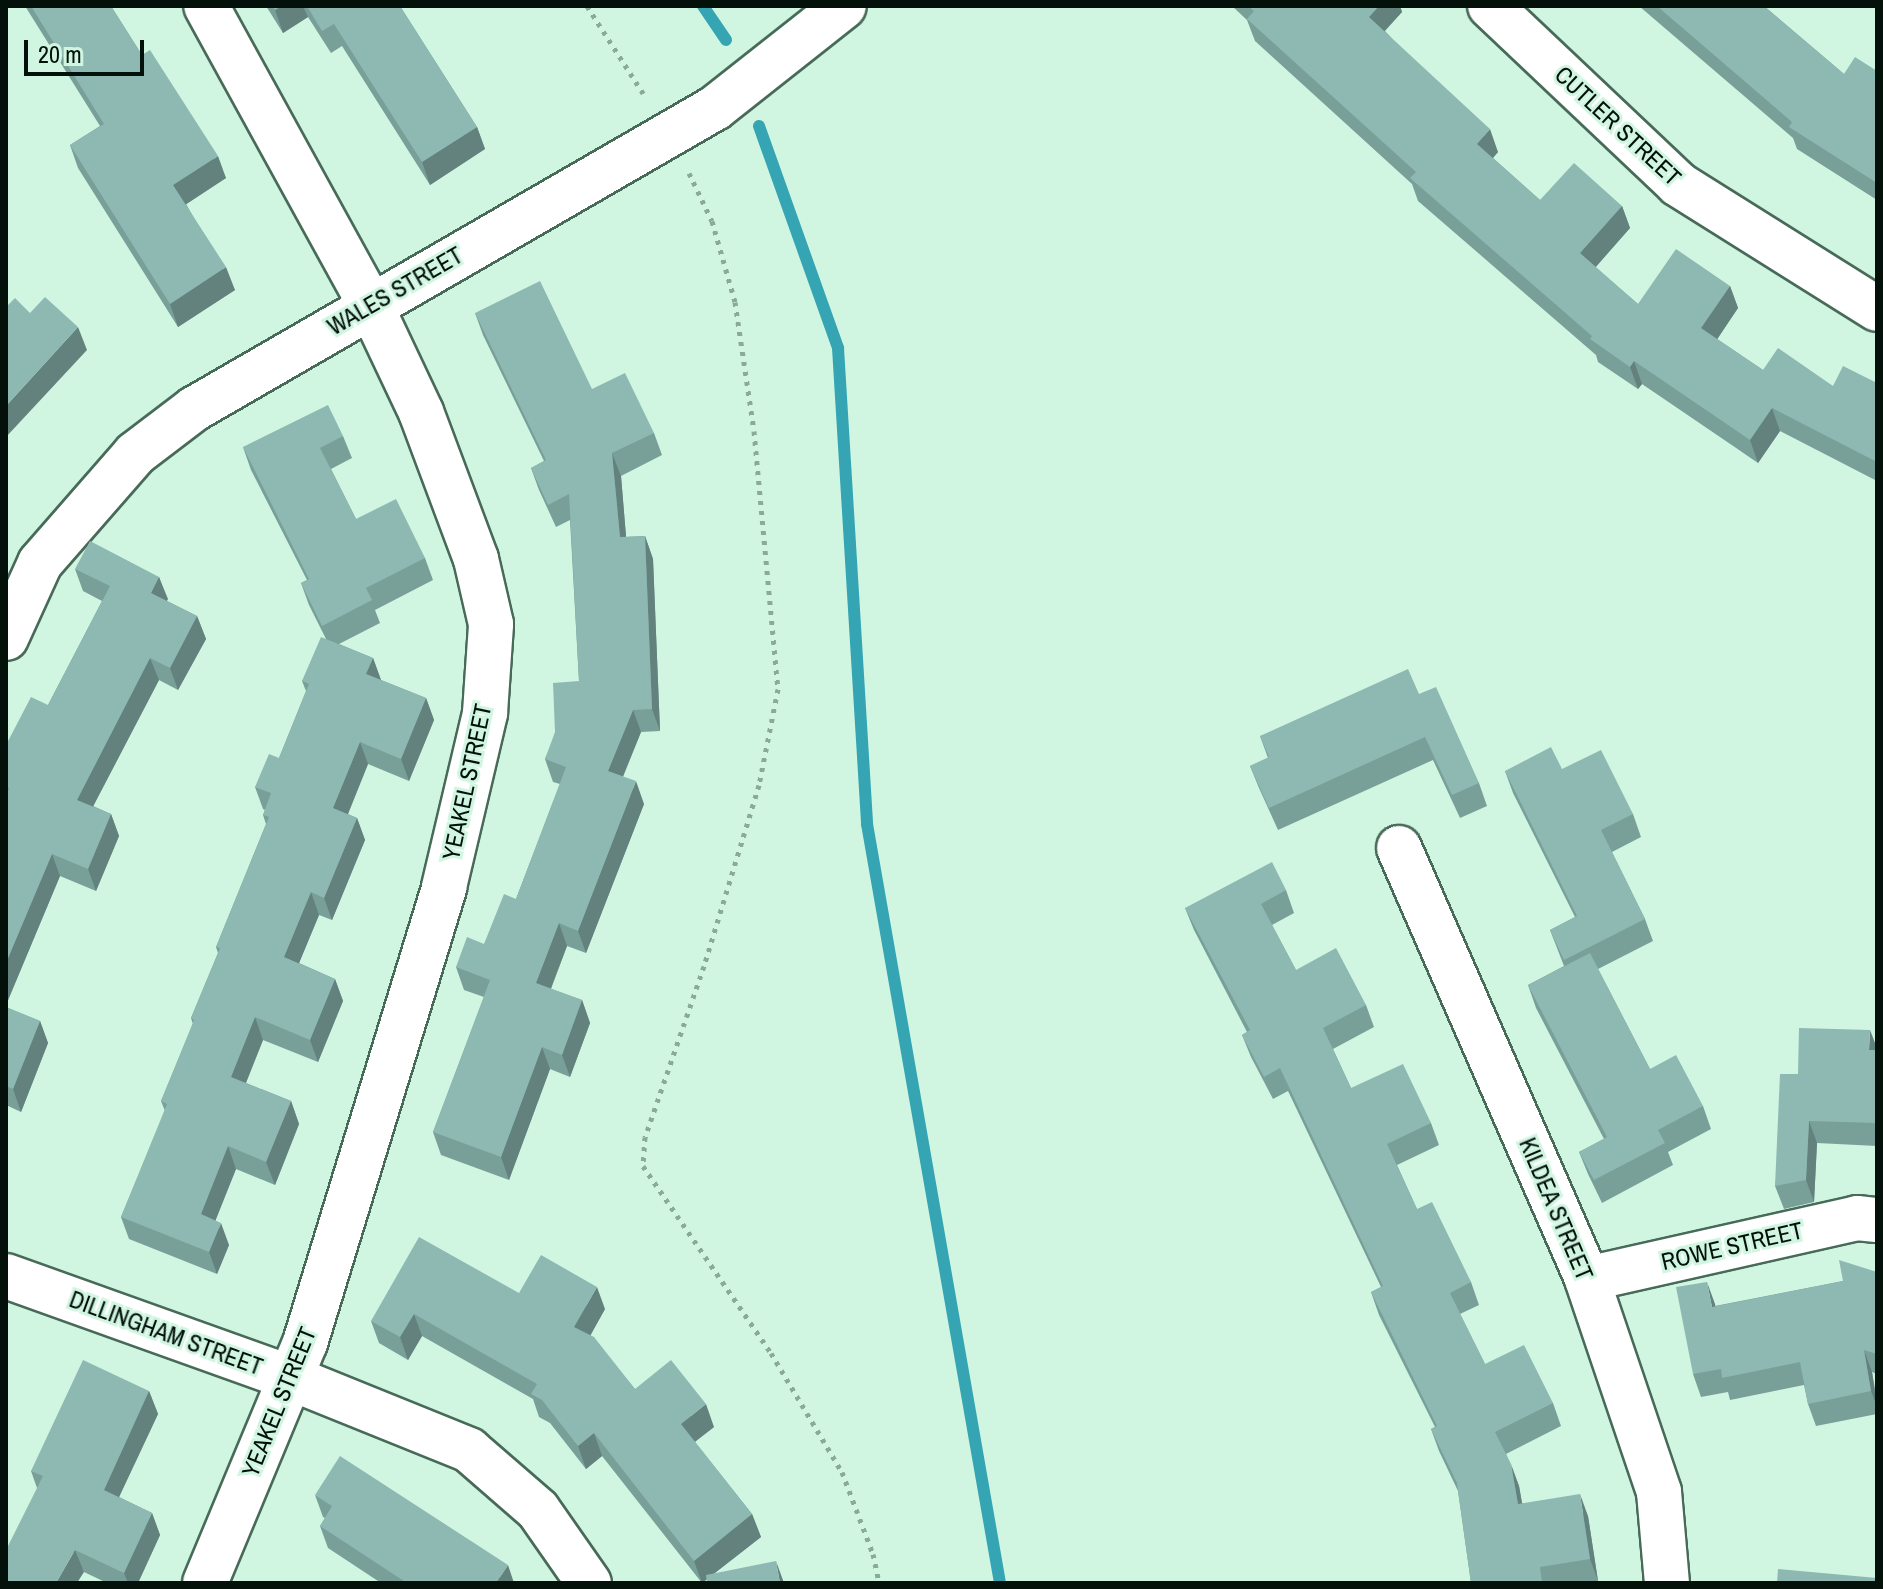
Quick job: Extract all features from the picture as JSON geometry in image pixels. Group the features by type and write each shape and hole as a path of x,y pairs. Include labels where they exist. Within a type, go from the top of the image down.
{"street":[{"name":"YEAKEL STREET","path":"205,1583 291,1378 444,887 485,713 491,624 476,559 421,412 370,304 206,6"},
{"name":"WALES STREET","path":"6,638 40,563 135,454 194,409 370,304 715,108 844,6"},
{"name":"CUTLER STREET","path":"1490,6 1678,184 1877,309"},
{"name":"KILDEA STREET","path":"1399,848 1587,1279 1659,1492 1667,1583"},
{"name":"ROWE STREET","path":"1587,1279 1857,1218 1877,1220"},
{"name":"DILLINGHAM STREET","path":"6,1276 291,1378 469,1450 538,1510 589,1583"}],"path":[{"path":"587,6 670,135 712,221 735,302 754,431 778,689 759,785 704,966 645,1137 643,1166 771,1353 842,1472 873,1554 879,1583"}],"building":[{"path":"31,6 111,6 142,55 150,50 218,156 173,185 226,267 170,304 70,145 104,124"},
{"path":"307,6 400,6 477,127 422,162 334,24 322,31"},
{"path":"1248,6 1379,6 1369,17 1490,129 1477,144 1540,200 1574,163 1622,206 1580,253 1638,304 1676,249 1730,286 1701,328 1763,370 1778,348 1833,386 1843,366 1877,383 1877,462 1772,408 1750,440 1634,361 1630,367 1590,339 1592,336 1410,178 1416,172 1247,19 1254,11"},
{"path":"1657,6 1764,6 1844,74 1855,57 1877,71 1877,183 1789,127 1792,122"},
{"path":"540,281 592,389 625,373 654,433 612,453 620,537 645,536 652,709 633,710 608,771 636,781 578,931 559,923 536,983 582,1000 562,1055 542,1047 501,1157 433,1132 490,980 456,967 467,937 484,944 504,894 516,899 566,767 545,759 555,732 553,683 579,681 569,494 548,505 531,468 546,460 475,313"},
{"path":"45,297 78,327 6,406 6,307 15,298 30,313"},
{"path":"328,405 343,436 320,448 356,519 396,499 425,558 366,588 372,600 322,626 301,583 309,579 243,447"},
{"path":"90,541 159,577 151,593 197,616 170,668 150,658 77,800 111,814 88,869 52,854 6,963 6,796 9,788 6,787 6,745 31,697 48,705 110,586 75,569"},
{"path":"321,637 373,658 366,674 426,698 401,759 360,742 333,808 357,818 324,898 311,892 284,957 335,979 310,1040 255,1017 231,1077 291,1101 266,1162 228,1146 201,1214 221,1223 209,1252 121,1217 167,1104 161,1101 220,948 216,947 269,817 263,815 271,793 255,787 269,754 279,758 309,684 302,681"},
{"path":"1408,669 1419,694 1436,687 1479,783 1452,795 1425,737 1269,808 1250,766 1269,757 1260,736"},
{"path":"1551,747 1562,769 1601,750 1633,814 1601,830 1645,919 1564,960 1550,930 1577,916 1505,771"},
{"path":"1272,862 1286,890 1261,904 1296,970 1336,948 1366,1005 1323,1028 1351,1088 1403,1064 1431,1123 1387,1144 1417,1209 1432,1202 1471,1282 1450,1293 1485,1364 1524,1345 1553,1403 1495,1432 1511,1464 1518,1504 1580,1494 1590,1559 1540,1567 1542,1583 1471,1583 1457,1483 1431,1429 1437,1426 1371,1292 1383,1286 1280,1068 1264,1077 1242,1035 1250,1030 1185,908"},
{"path":"1590,953 1650,1069 1676,1055 1703,1106 1658,1130 1665,1143 1594,1180 1579,1152 1607,1137 1528,985"},
{"path":"6,1007 40,1021 13,1089 6,1086"},
{"path":"1799,1028 1870,1030 1869,1050 1877,1050 1877,1123 1809,1121 1806,1180 1775,1186 1780,1074 1798,1074"},
{"path":"419,1237 519,1293 541,1255 597,1287 574,1327 594,1337 635,1389 671,1360 706,1404 681,1424 752,1514 694,1561 594,1433 578,1446 542,1400 531,1394 537,1384 414,1314 400,1337 371,1321"},
{"path":"1839,1260 1877,1272 1877,1354 1864,1350 1871,1391 1808,1404 1800,1362 1722,1378 1721,1369 1693,1374 1676,1287 1707,1282 1712,1307 1843,1281"},
{"path":"83,1360 149,1391 104,1490 152,1513 124,1573 75,1550 56,1583 6,1583 6,1550 43,1476 31,1471"},
{"path":"340,1456 508,1565 496,1583 407,1583 320,1526 332,1506 315,1495"},
{"path":"776,1561 780,1583 707,1583 706,1575"},
{"path":"1778,1569 1877,1578 1877,1583 1777,1583"}],"waterway":[{"path":"703,6 726,40"},
{"path":"759,126 838,348 867,824 1000,1583"}]}
